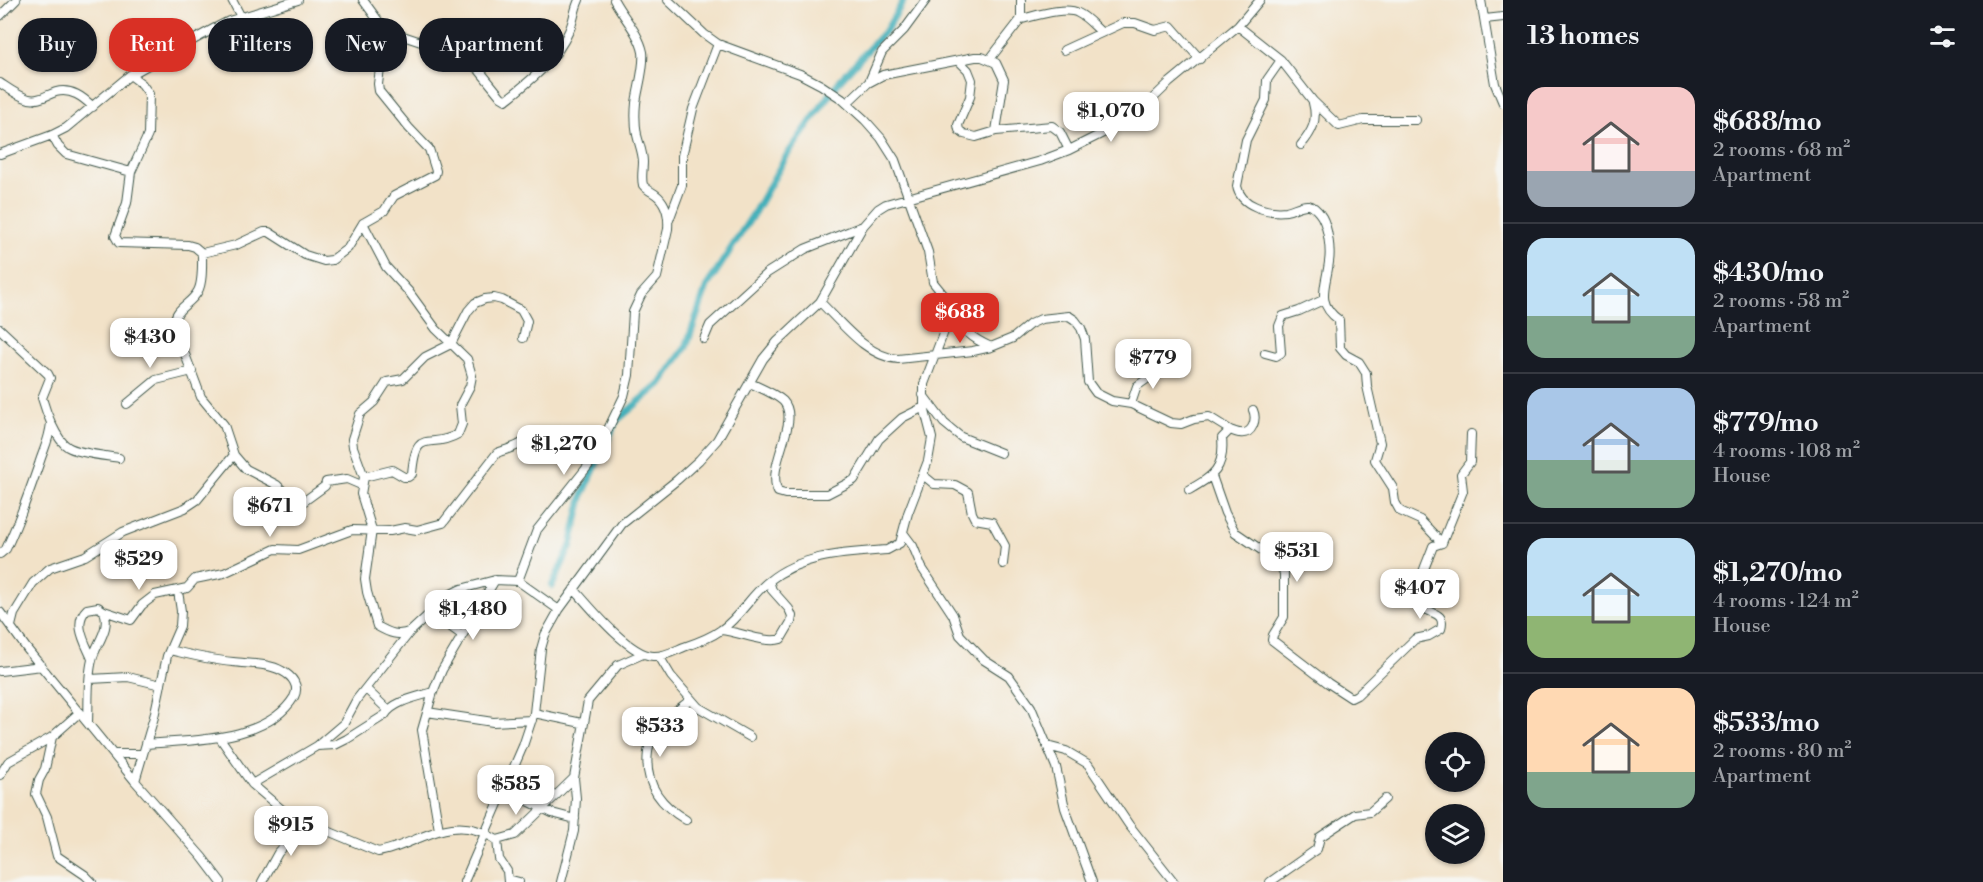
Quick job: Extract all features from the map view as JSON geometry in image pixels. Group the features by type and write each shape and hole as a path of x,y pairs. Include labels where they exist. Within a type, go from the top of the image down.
{"street":[{"path":"0,16 16,0"},
{"path":"232,0 241,18 298,0"},
{"path":"363,0 376,18"},
{"path":"407,37 458,54 479,69 501,98 506,100 544,69 554,57 569,33 579,0"},
{"path":"614,0 635,32 642,50 643,62 635,118 643,159 643,185 661,200 668,221"},
{"path":"668,0 718,44 800,74 844,101 866,120 895,160 928,252 933,282 946,298 951,313 966,333 991,347"},
{"path":"868,83 882,52 904,30 926,0"},
{"path":"990,59 1021,19 1021,0"},
{"path":"464,882 506,790 533,717 541,649 545,635 559,610 622,524 684,473 717,440 771,349 820,302 863,226 878,209 909,197 1040,161 1103,133 1143,108 1169,83 1238,26 1260,0"},
{"path":"1481,0 1495,84 1503,103"},
{"path":"1072,1 1073,10"},
{"path":"1021,19 1073,10 1101,32"},
{"path":"1485,19 1503,17"},
{"path":"1064,51 1101,32 1128,22 1155,30 1172,26 1200,58"},
{"path":"1238,26 1281,60 1313,101 1339,126 1367,120 1416,120"},
{"path":"0,154 66,128 130,75 208,32"},
{"path":"518,581 537,530 588,466 624,396 629,375 633,312 641,295 659,271 668,221 682,185 682,156 693,109 718,44"},
{"path":"844,101 883,75 975,57 990,59 996,63 1004,80 996,131"},
{"path":"1281,60 1267,80 1266,100 1246,140 1237,186 1242,198 1257,207 1272,211 1287,211 1309,206 1315,208 1322,216 1329,256 1323,300 1328,310 1339,320 1339,338 1343,352 1354,358 1364,368 1380,443 1375,459 1393,488 1397,507 1405,514 1420,520 1442,543"},
{"path":"959,61 968,70 972,80 970,97 958,125 959,130 964,134 976,136 996,131 1052,126 1060,132 1069,150"},
{"path":"130,75 142,84 149,94 148,135 131,172 129,196 115,236 119,243 189,245 202,253 236,245 264,232 269,232 305,255 324,261 332,260 348,248 363,223 384,211 394,196 431,179 436,171 429,149 379,91 380,72"},
{"path":"0,83 30,99 43,99 57,92 69,92 82,96 93,107"},
{"path":"1301,145 1311,134 1315,124 1316,112 1313,101"},
{"path":"52,135 66,154 131,172"},
{"path":"202,253 200,288 176,313 174,326 205,404 224,425 234,455 246,468 277,485 294,502 303,502 325,486 326,482 347,478 363,481 392,470 408,477 412,474 413,459 419,444 424,441 452,438 461,430 460,405 470,386 472,376 467,359 436,329 409,292 386,267 363,223"},
{"path":"704,339 710,326 767,273 805,249 863,226"},
{"path":"411,631 395,634 377,626 367,592 365,579 372,530 361,494 363,481 352,439 360,414 374,402 387,382 404,379 425,357 451,344 468,311 475,303 485,298 502,300 521,310 527,321 523,338"},
{"path":"1265,353 1276,356 1281,353 1279,326 1283,316 1323,300"},
{"path":"820,302 874,352 889,358 909,359 991,347 1013,338 1030,324 1041,319 1069,316 1081,328 1085,339 1086,373 1090,387 1096,393 1112,401 1131,404 1171,423 1181,424 1209,417 1230,430 1242,434 1247,432 1255,422 1256,416 1253,410"},
{"path":"574,589 607,626 643,654 659,656 702,640 721,630 769,581 791,568 832,555 895,548 904,534 908,513 931,450 932,438 924,407 924,384 951,313"},
{"path":"0,329 48,374 50,378 42,398 51,422 63,443 68,447 119,458"},
{"path":"1131,404 1137,386 1147,379 1156,366"},
{"path":"127,404 153,381 192,371"},
{"path":"750,382 784,402 787,409 788,426 778,455 775,481 778,492 785,494 827,494 854,480 879,439 902,418 924,407"},
{"path":"923,395 944,423 961,437 1001,453"},
{"path":"0,554 6,549 28,499 49,440 51,422"},
{"path":"1189,490 1212,476 1221,458 1222,438 1230,430"},
{"path":"1212,476 1224,513 1235,532 1276,560 1284,573 1284,617 1273,634 1272,640 1351,698 1357,695 1415,639 1429,636 1441,629 1443,623 1441,618 1422,607 1419,598 1421,580 1433,546 1442,543 1463,491 1461,474 1470,462 1470,434"},
{"path":"92,659 80,630 83,612 98,607 131,620 155,595 187,588 195,579 224,573 275,549 298,550 345,532 390,531 405,528 417,530 443,523 497,453 519,446 523,442"},
{"path":"11,626 14,614 33,583 50,568 85,556 123,532 185,508 196,500 234,455"},
{"path":"923,475 934,484 955,485 968,492 975,519 992,522 1005,546 1003,564"},
{"path":"904,534 913,546 922,568 952,615 960,635 984,660 1004,671 1031,707 1056,767 1065,808 1092,882"},
{"path":"440,831 422,730 442,670 495,580"},
{"path":"252,784 317,746 341,727 357,699 411,631 451,594 495,580 518,581 559,610"},
{"path":"721,630 738,632 766,641 781,639 792,616 789,609 772,590 769,581"},
{"path":"135,781 170,650 181,620 178,591"},
{"path":"88,722 92,659 104,633 106,618 104,611"},
{"path":"0,612 218,881"},
{"path":"430,612 462,635"},
{"path":"146,744 220,738 266,722 276,716 294,696 295,682 284,671 273,667 230,662 170,650"},
{"path":"561,882 574,831 576,798 574,778 582,723 590,698 618,665 643,654"},
{"path":"659,656 690,700 704,712 750,737"},
{"path":"0,671 42,666"},
{"path":"90,679 128,677 161,685"},
{"path":"366,689 388,710"},
{"path":"317,746 335,745 385,715 388,710 405,701 433,692"},
{"path":"686,820 664,805 655,792 648,776 647,758 652,738 658,729 667,718 690,700"},
{"path":"0,775 4,761 52,737 80,712"},
{"path":"427,712 492,722 533,717 582,723"},
{"path":"52,737 45,769 39,780 36,794 47,817 57,856 85,874 92,882"},
{"path":"220,738 252,784 287,813 378,852 440,831 458,828 469,828 497,840 515,835 574,778"},
{"path":"1047,746 1066,751 1088,764 1129,825 1174,882"},
{"path":"114,754 142,754"},
{"path":"506,790 542,809 575,819"},
{"path":"1270,882 1317,849 1320,837 1355,814 1370,812 1385,799"},
{"path":"262,882 278,853 306,822"},
{"path":"497,840 499,859 507,871 508,881 519,882"}],"waterway":[{"path":"552,586 571,545 583,494 616,421 660,384 686,347 707,286 754,213 787,155 841,79 887,29 904,0"}]}
